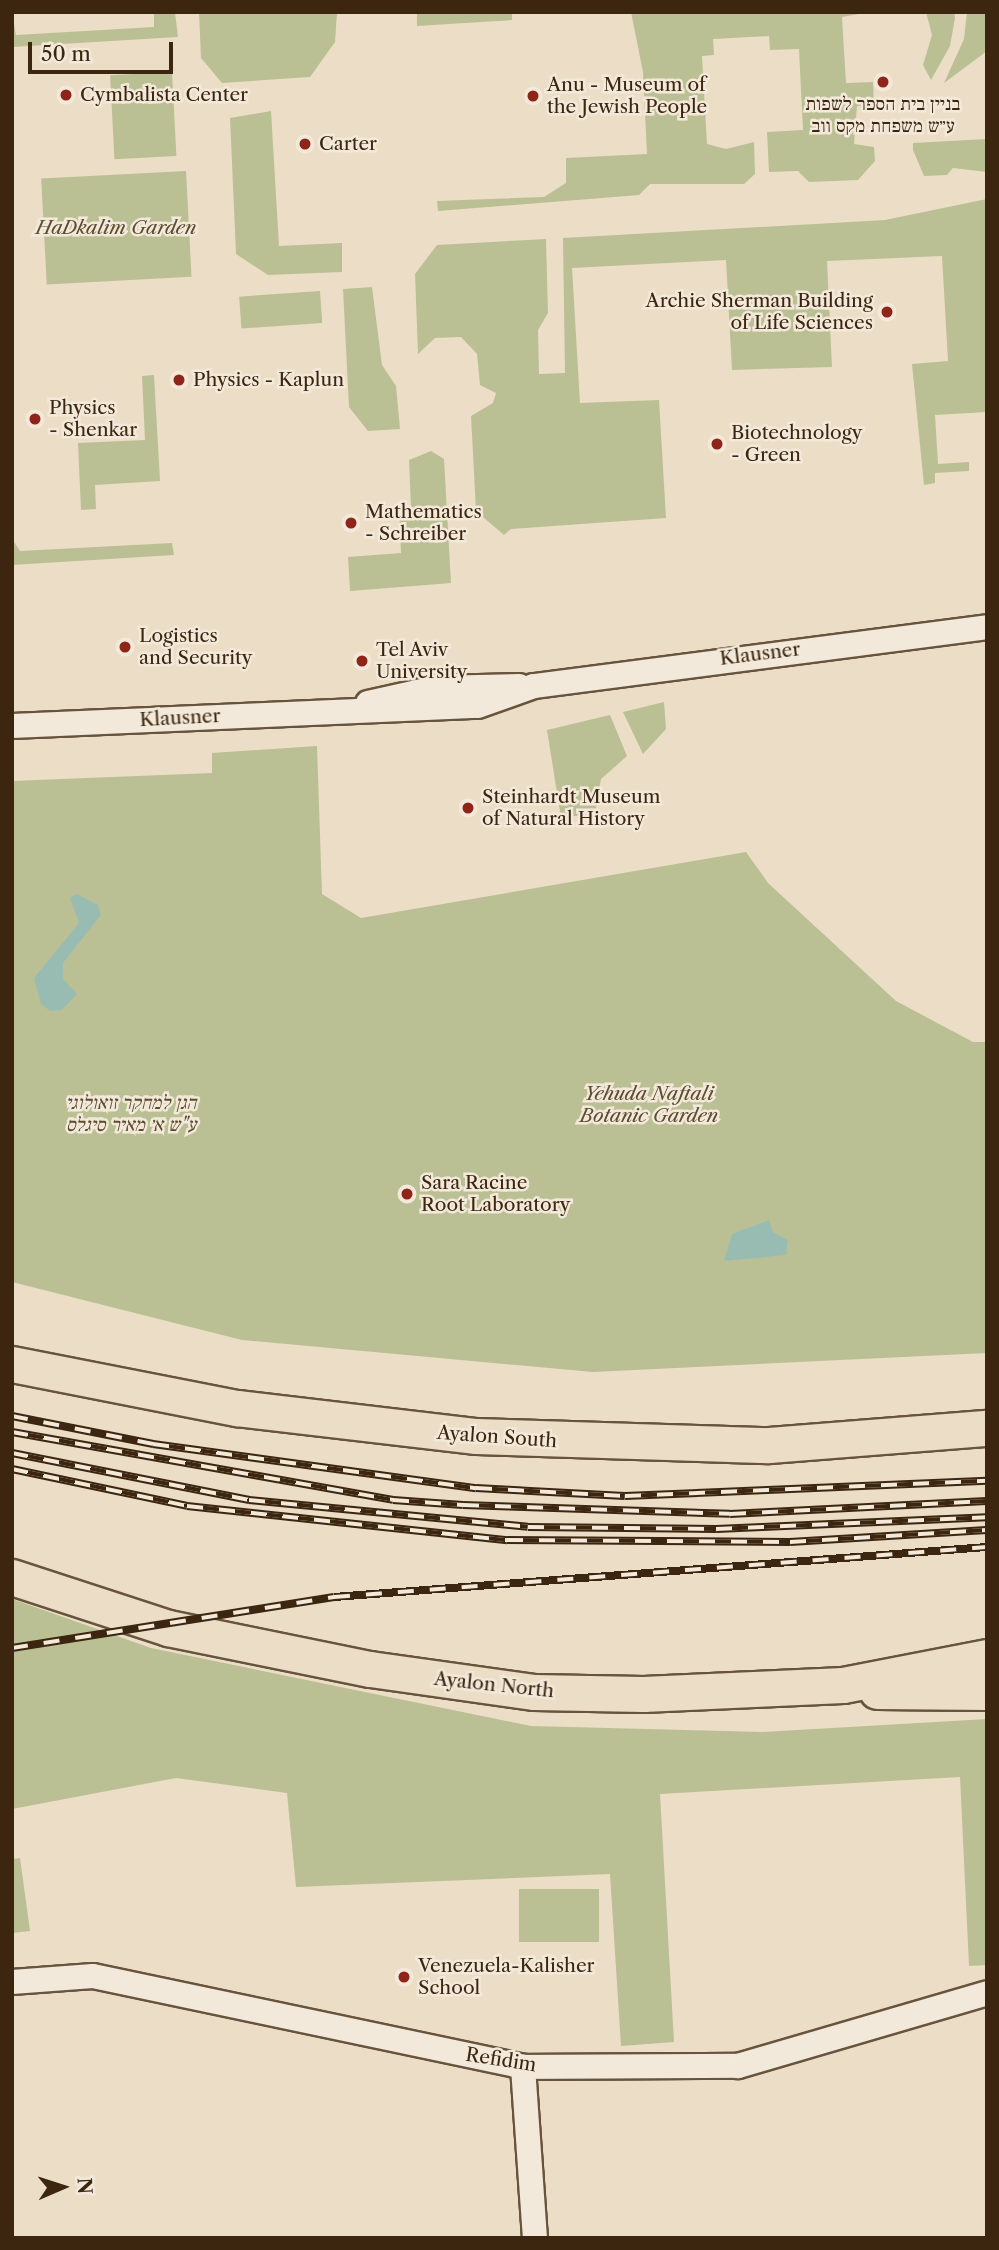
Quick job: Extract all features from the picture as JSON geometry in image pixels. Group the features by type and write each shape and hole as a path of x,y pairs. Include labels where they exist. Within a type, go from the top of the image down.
{"highway":[{"name":"Ayalon South","path":"12,1364 176,1398 377,1427 606,1444 836,1442 987,1428"},
{"path":"836,1442 987,1421"},
{"name":"Ayalon North","path":"12,1577 168,1628 484,1687 643,1695 843,1685 987,1657"},
{"path":"843,1685 900,1694 987,1692"}],"street":[{"name":"Klausner","path":"12,726 347,709 435,688 534,686 987,627"},
{"name":"Refidim","path":"12,1982 93,1976 523,2067 738,2066 987,1993"},
{"path":"523,2067 535,2238"}],"green space":[{"path":"12,12 16,35 154,27 154,12 175,12 178,37 12,47"},
{"path":"199,12 337,12 335,42 310,77 222,83 201,58"},
{"path":"417,12 512,12 512,20 417,26"},
{"path":"631,12 870,12 842,17 846,83 873,82 874,105 857,106 854,144 874,147 875,161 858,180 809,182 798,171 769,172 767,132 803,130 799,49 770,50 769,36 713,39 714,55 702,56 707,144 726,149 754,142 755,174 744,184 650,184 639,195 438,211 437,201 544,197 566,183 566,158 647,154 643,72"},
{"path":"926,12 954,12 955,18 950,46 931,80 923,65 932,35"},
{"path":"967,12 987,12 987,51 944,83 964,39"},
{"path":"172,72 176,156 114,159 110,75"},
{"path":"271,111 279,246 342,243 342,272 268,275 236,254 230,118"},
{"path":"987,139 987,172 953,168 947,175 924,176 913,150 913,143"},
{"name":"HaDkalim Garden","path":"186,171 192,277 47,284 41,179"},
{"path":"987,199 987,412 935,415 938,464 969,462 969,471 935,473 935,483 924,485 912,364 948,361 942,256 827,261 832,367 732,370 726,260 572,268 580,403 659,400 666,518 511,529 504,535 476,511 471,416 493,403 496,393 480,385 477,354 461,337 435,338 418,354 415,274 437,245 546,239 548,313 538,330 539,374 565,373 563,238 885,220"},
{"path":"372,287 382,365 396,386 400,429 368,431 349,407 343,289"},
{"path":"320,291 322,323 241,329 239,297"},
{"path":"154,375 160,481 95,485 96,509 81,510 78,443 145,440 142,376"},
{"path":"431,451 444,459 451,583 350,591 348,557 401,553 399,508 411,507 409,460"},
{"path":"12,539 20,551 172,543 174,555 12,565"},
{"path":"664,702 666,729 643,754 623,712"},
{"path":"610,715 627,756 601,779 595,813 561,818 547,730"},
{"name":"Yehuda Naftali Botanic Garden","path":"317,746 322,894 361,918 746,852 768,883 896,1001 973,1042 987,1042 987,1353 593,1372 242,1340 12,1282 12,781 212,773 212,753"},
{"path":"12,1599 151,1648 531,1726 763,1732 987,1719 987,1965 969,1966 960,1777 660,1794 674,2042 621,2046 610,1874 296,1887 287,1793 176,1778 12,1809"},
{"path":"20,1858 30,1931 12,1933 12,1859"},
{"path":"519,1889 599,1889 599,1942 519,1942"}],"water":[{"path":"77,894 98,905 101,915 63,963 63,979 77,994 62,1010 50,1011 41,1004 34,978 79,923 70,898"},
{"path":"769,1220 773,1232 788,1240 786,1255 724,1261 732,1234"}],"railway":[{"path":"12,1416 153,1444 476,1488 625,1496 987,1481"},
{"path":"12,1432 393,1500 463,1505 730,1514 987,1501"},
{"path":"12,1453 249,1500 528,1527 716,1529 987,1517"},
{"path":"12,1469 187,1506 507,1540 790,1542 987,1530"},
{"path":"12,1648 334,1597 987,1547"}],"place":[{"name":"בניין בית הספר לשפות ע״ש משפחת מקס ווב","path":"883,82"},
{"name":"Cymbalista Center","path":"66,95"},
{"name":"Anu - Museum of the Jewish People","path":"533,96"},
{"name":"Carter","path":"305,144"},
{"name":"Archie Sherman Building of Life Sciences","path":"887,312"},
{"name":"Physics - Kaplun","path":"179,380"},
{"name":"Physics - Shenkar","path":"35,419"},
{"name":"Biotechnology - Green","path":"717,444"},
{"name":"Mathematics - Schreiber","path":"351,523"},
{"name":"Logistics and Security","path":"125,647"},
{"name":"Tel Aviv University","path":"362,661"},
{"name":"Steinhardt Museum of Natural History","path":"468,808"},
{"name":"Sara Racine Root Laboratory","path":"407,1194"},
{"name":"Venezuela-Kalisher School","path":"404,1977"}],"park label":[{"name":"הגן למחקר זואולוגי ע\"ש א׳ מאיר סיגלס","path":"131,1114"}]}
